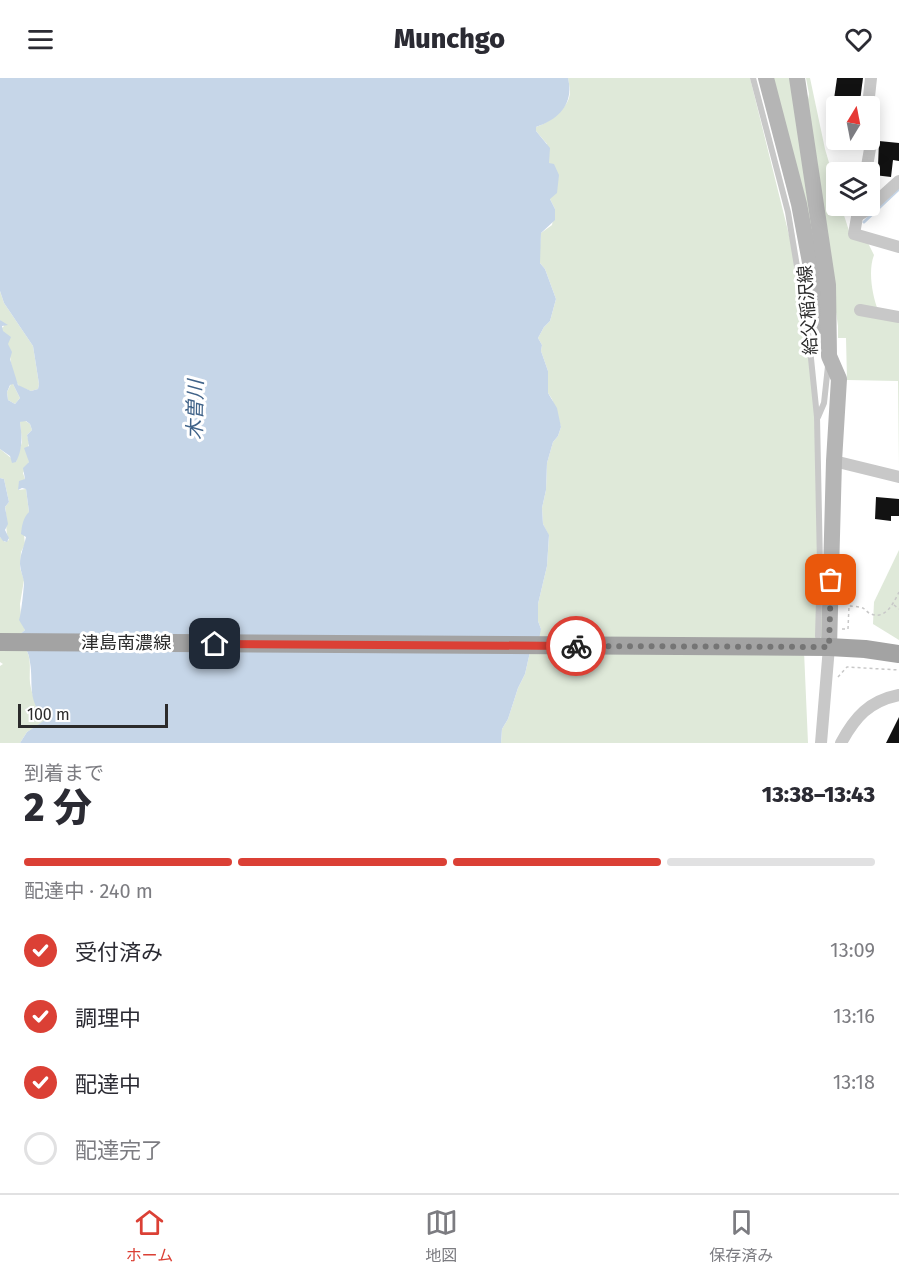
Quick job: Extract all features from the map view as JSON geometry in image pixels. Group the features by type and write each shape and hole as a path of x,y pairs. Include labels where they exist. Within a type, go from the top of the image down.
{"main road":[{"path":"766,78 799,204 819,316 829,356"},
{"name":"給父稲沢線","path":"798,78 828,285 829,356 839,379 822,640"},
{"name":"津島南濃線","path":"0,642 822,640 899,654"}],"street":[{"path":"869,96 871,78"},
{"path":"880,195 899,182"},
{"path":"857,216 854,234 899,247"},
{"path":"860,310 899,317"},
{"path":"834,461 899,477"},
{"path":"821,743 827,676 822,640"},
{"path":"841,743 852,722 867,708 899,695"}],"lane":[{"path":"753,78 788,212 809,339 818,417 822,640"},
{"path":"818,417 824,403 829,356"}],"path":[{"path":"822,640 848,629 849,606 863,608 868,614 882,614 893,604 899,591"},
{"path":"893,604 899,609"},
{"path":"827,676 838,677 847,667 899,670"}],"green space":[{"path":"568,78 750,78 791,243 812,370 822,563 822,650 804,651 808,743 501,743 502,729 508,719 525,674 530,652 541,629 538,621 538,604 547,566 549,536 543,524 542,508 546,490 547,463 553,442 561,427 548,393 548,371 538,338 550,321 556,299 539,259 541,233 552,225 555,209 550,199 547,144 536,131 536,127 556,116 564,107 570,93"},
{"path":"772,78 795,78 824,281"},
{"path":"806,78 810,78 829,162 826,162 826,216 844,216 851,237 868,243 874,255 871,268 872,282 878,310 899,320 899,468 898,381 847,380 846,338 838,338 807,105 809,94"},
{"path":"0,291 4,303 33,346 38,389 31,391 20,387 13,374 8,344 1,329 4,326 0,320"},
{"path":"11,384 20,398 15,404 8,400 7,392"},
{"path":"24,420 30,424 32,430 27,435 29,462 23,473 25,479 18,490 26,489 29,512 20,568 24,580 20,604 25,630 17,637 0,641 0,537 5,542 9,540 5,507 9,502 4,479 0,478 0,449 16,462 22,442 20,422"},
{"path":"899,550 899,640 873,624 874,602"},
{"path":"0,646 26,649 30,661 32,693 46,720 27,732 20,743 0,743 0,666 3,664 0,662"}],"water":[{"name":"木曽川","path":"0,78 568,78 569,95 563,109 545,124 536,127 536,131 550,148 549,163 554,164 559,175 557,193 550,199 555,209 555,220 541,233 540,263 545,269 556,299 550,321 538,338 548,371 548,393 557,408 561,427 553,442 547,463 546,490 542,508 543,524 549,535 547,566 538,604 538,621 541,629 539,639 530,652 525,674 508,719 502,729 501,743 20,743 27,732 45,720 35,704 28,654 17,637 25,630 19,620 24,582 20,560 26,537 21,534 23,522 29,512 26,489 18,490 19,481 25,479 23,468 29,462 24,448 29,446 27,435 32,430 26,421 20,422 21,447 16,462 12,463 10,456 0,449 0,320 8,325 2,326 3,331 11,337 8,344 12,352 10,359 18,385 31,391 38,389 39,384 33,346 4,303 0,291","holes":["13,384 20,398 15,404 8,400 7,392 10,385"]},
{"path":"0,478 4,479 9,502 5,507 8,524 5,530 9,538 7,542 0,537"}],"building":[{"path":"837,78 863,78 861,96 834,96"},
{"path":"880,141 899,143 899,161 893,160 891,177 880,176 880,162 878,162"},
{"path":"876,497 899,499 899,516 891,516 891,521 875,519"},
{"path":"899,717 899,743 886,743"}],"waterway":[{"path":"864,222 899,189"}],"way so far":[{"path":"576,646 829,647 831,580"}],"route":[{"path":"215,644 576,646"}]}
